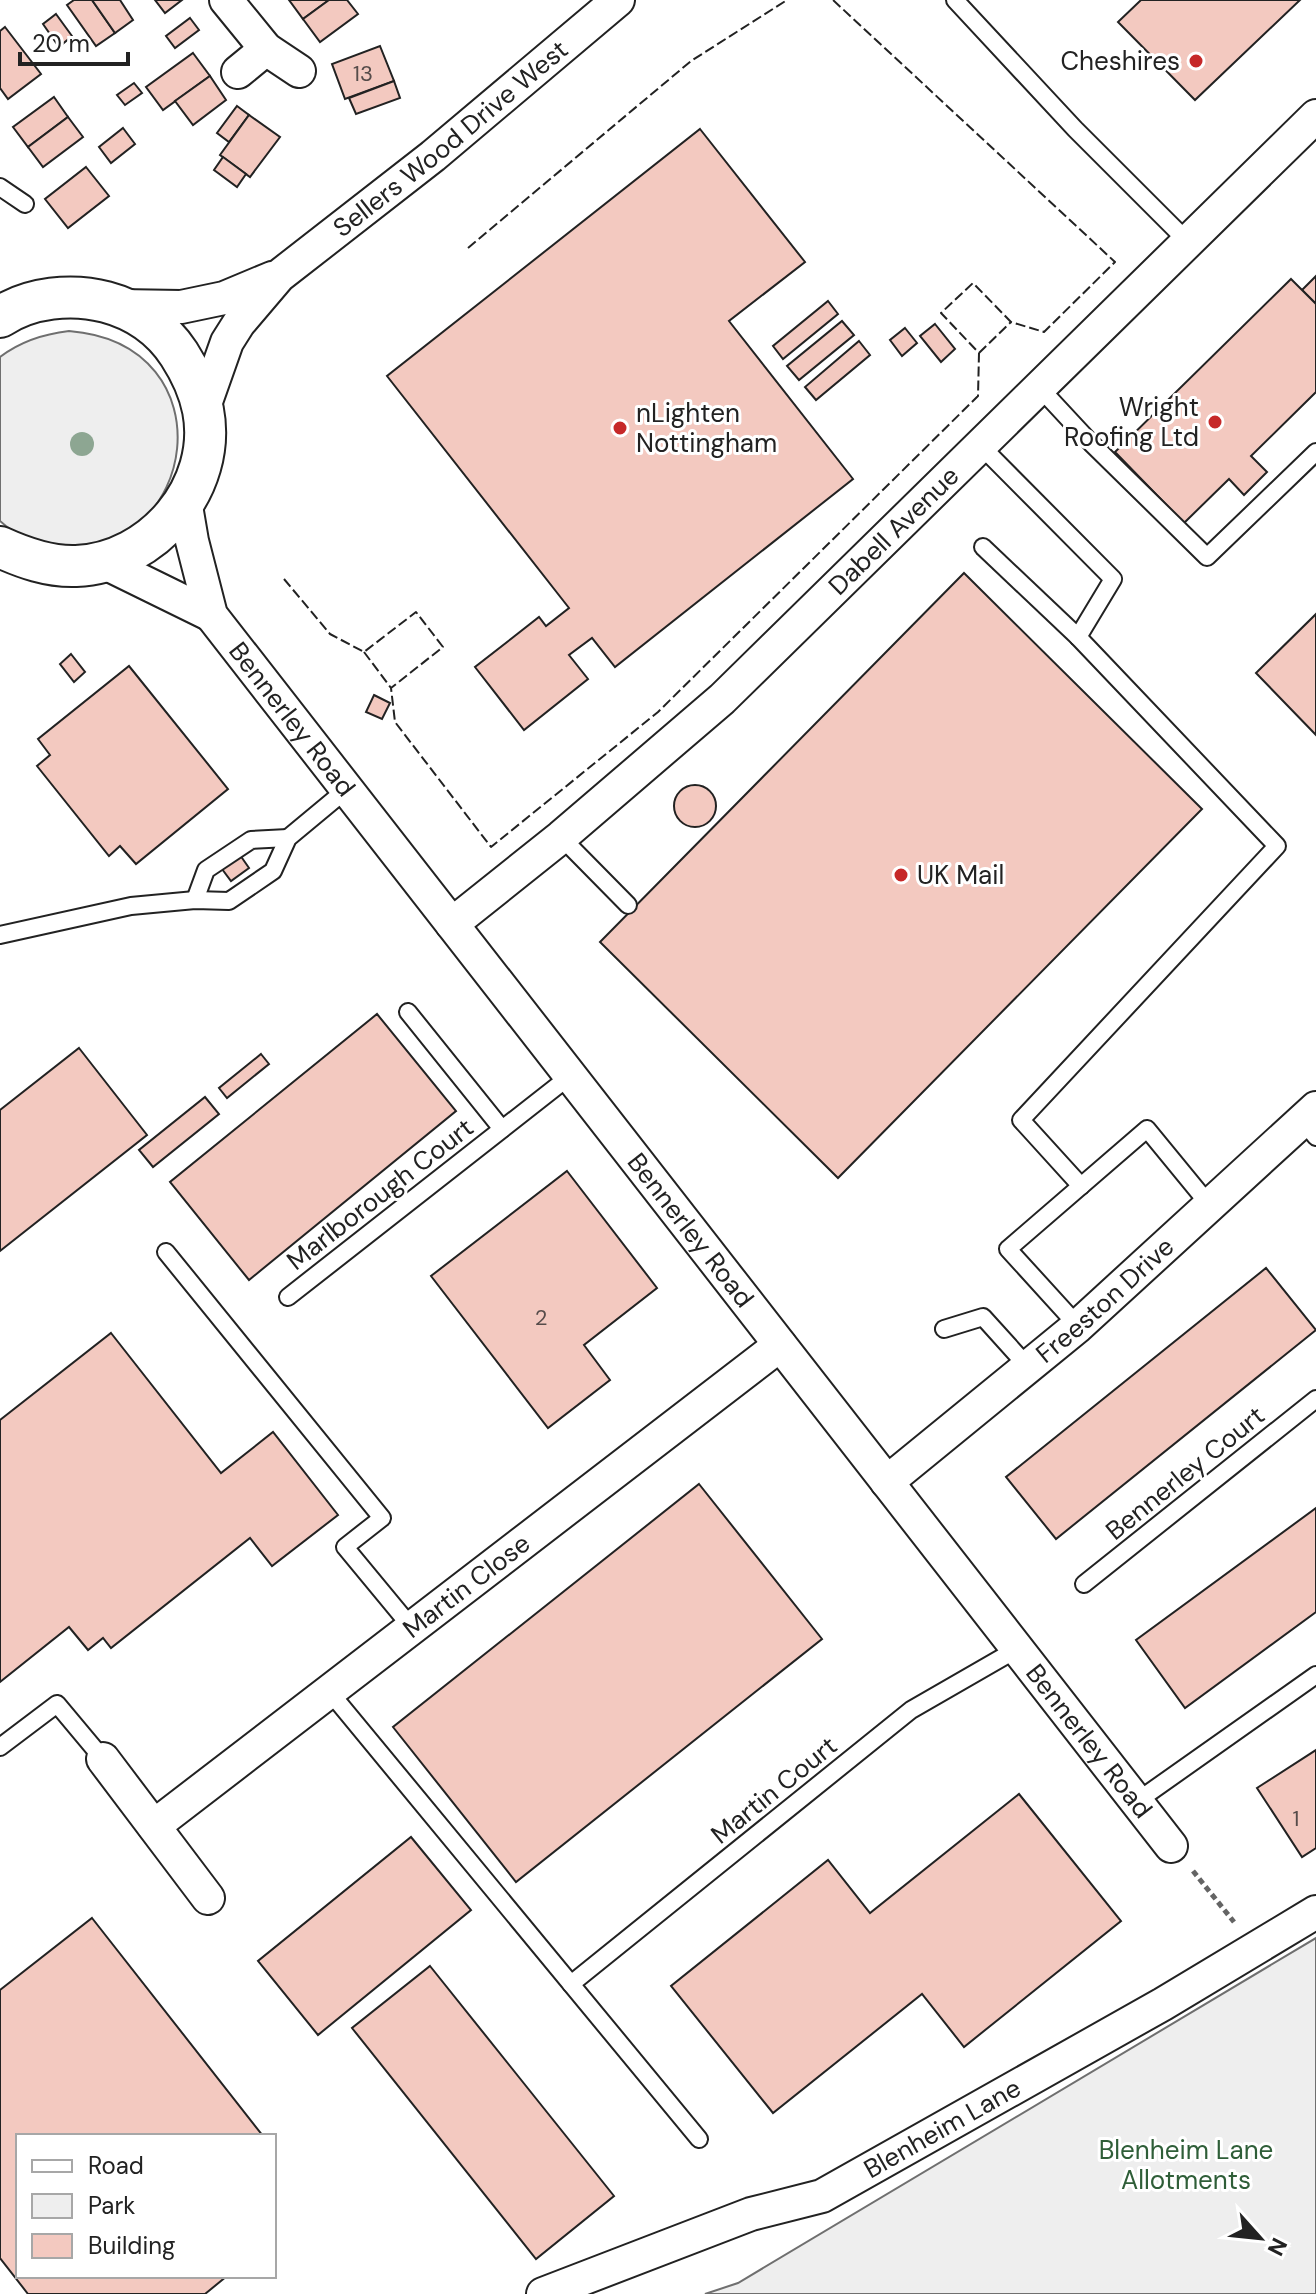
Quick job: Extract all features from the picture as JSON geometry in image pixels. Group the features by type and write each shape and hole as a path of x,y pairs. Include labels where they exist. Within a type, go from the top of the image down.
{"street":[{"path":"226,0 266,49 299,71"},
{"name":"Sellers Wood Drive West","path":"203,410 227,342 279,276 433,156 615,1"},
{"path":"238,72 266,49"},
{"name":"Dabell Avenue","path":"452,924 561,837 722,699 1316,116"},
{"name":"Sellers Wood Drive West","path":"120,306 181,307 224,298 279,276"},
{"path":"0,290 43,300"},
{"path":"0,317 43,300 61,297 91,298 120,306 147,321 169,340 191,372 203,410 202,457 185,500 170,522 151,539 128,553 103,562 77,566 50,565 8,554"},
{"name":"Bennerley Road","path":"185,500 211,615 1171,1846"},
{"name":"Bennerley Road","path":"103,562 211,615"},
{"name":"Freeston Drive","path":"887,1482 1029,1368 1312,1122"},
{"name":"Martin Close","path":"154,1826 780,1345"},
{"path":"103,1759 208,1898"},
{"name":"Blenheim Lane","path":"543,2294 751,2214 822,2196 1163,2004 1316,1912"}],"lane":[{"path":"955,0 1075,129 1188,242"},
{"path":"0,187 25,204"},
{"path":"1039,387 1207,557 1316,452"},
{"path":"980,445 1113,579 1078,637"},
{"path":"983,547 1078,637 1277,846 1021,1120 1081,1186"},
{"path":"0,935 131,906 195,900 229,901 273,871 288,838 347,789"},
{"path":"561,837 628,905"},
{"path":"195,900 206,870 251,840 288,838"},
{"name":"Marlborough Court","path":"408,1012 502,1129"},
{"name":"Marlborough Court","path":"288,1297 570,1076"},
{"path":"1078,1326 1008,1249 1147,1129 1211,1207"},
{"path":"166,1252 382,1518 345,1547 412,1628"},
{"path":"944,1329 983,1317 1029,1368"},
{"name":"Bennerley Court","path":"1084,1584 1316,1399"},
{"name":"Martin Court","path":"571,1984 911,1710 1017,1649"},
{"path":"1136,1802 1316,1675"},
{"path":"329,1691 699,2139"},
{"path":"0,1747 57,1704 103,1759"}],"path":[{"path":"1171,1846 1255,1948"}],"green space":[{"path":"69,331 121,345 155,372 174,408 177,448 166,487 143,520 107,541 61,546 29,539 0,521 0,357 33,339"},
{"name":"Blenheim Lane Allotments","path":"1316,1938 1316,2294 705,2294 738,2283"}],"building":[{"path":"74,0 92,0 115,33 96,46 67,5"},
{"path":"92,0 120,0 133,20 115,33"},
{"path":"155,0 182,0 165,13"},
{"path":"289,0 329,0 303,19"},
{"path":"329,0 347,0 358,14 320,42 303,19"},
{"name":"Cheshires","path":"1141,0 1300,0 1195,100 1118,22"},
{"path":"56,14 72,36 59,47 43,24"},
{"path":"190,18 199,30 175,48 166,36"},
{"path":"5,27 41,74 8,99 0,88 0,31"},
{"path":"380,46 394,81 345,99 332,64"},
{"path":"193,53 210,76 163,110 146,87"},
{"path":"210,76 226,100 193,125 175,101"},
{"path":"394,81 400,98 356,114 349,98"},
{"path":"134,83 142,93 125,105 117,95"},
{"path":"54,97 68,117 28,147 13,127"},
{"path":"237,106 249,115 229,142 217,133"},
{"path":"249,115 280,137 250,177 220,155"},
{"path":"68,117 83,137 43,167 28,147"},
{"path":"123,128 135,144 111,163 99,147"},
{"name":"nLighten Nottingham","path":"700,129 805,262 729,321 853,479 615,667 592,638 569,655 588,679 524,730 475,667 539,617 546,626 569,608 387,376"},
{"path":"223,157 246,174 237,187 214,170"},
{"path":"86,167 109,196 68,228 45,199"},
{"path":"1316,276 1316,304 1302,290"},
{"name":"Wright Roofing Ltd","path":"1291,279 1316,304 1316,392 1251,456 1267,472 1244,495 1229,479 1184,523 1115,452"},
{"path":"828,301 838,314 783,359 773,346"},
{"path":"842,321 854,335 799,380 787,366"},
{"path":"935,324 955,349 941,362 920,336"},
{"path":"905,328 917,343 902,356 890,340"},
{"path":"859,341 870,355 816,400 805,387"},
{"name":"UK Mail","path":"964,573 1202,809 838,1178 600,942"},
{"path":"1316,614 1316,735 1256,673"},
{"path":"71,654 85,672 74,682 60,664"},
{"path":"129,666 228,789 136,864 120,846 109,856 37,766 50,755 38,739"},
{"path":"374,695 390,703 382,719 366,712"},
{"path":"695,785 710,791 716,806 710,821 695,827 680,821 674,806 680,791"},
{"path":"240,855 249,868 231,881 222,869"},
{"path":"377,1014 456,1111 249,1280 170,1182"},
{"path":"79,1048 147,1135 0,1251 0,1110"},
{"path":"261,1054 269,1064 227,1098 219,1088"},
{"path":"205,1097 219,1114 153,1167 139,1150"},
{"path":"567,1171 657,1288 584,1345 610,1380 548,1428 431,1276"},
{"path":"1266,1268 1316,1330 1056,1539 1006,1477"},
{"path":"111,1333 221,1473 273,1432 338,1515 272,1566 250,1538 111,1648 103,1638 88,1650 69,1627 0,1682 0,1420"},
{"path":"699,1484 822,1639 516,1882 393,1727"},
{"path":"1316,1508 1316,1612 1185,1708 1136,1640"},
{"path":"1316,1750 1316,1848 1302,1857 1257,1788"},
{"path":"1019,1794 1121,1921 964,2047 922,1994 773,2113 671,1986 828,1860 870,1913"},
{"path":"411,1837 471,1910 318,2035 258,1961"},
{"path":"92,1918 261,2134 16,2134 16,2278 225,2278 205,2294 28,2294 0,2258 0,1990"},
{"path":"430,1966 614,2196 536,2259 352,2028"}],"fence":[{"path":"468,248 691,61 787,0"},
{"path":"284,579 330,634 364,652 416,612 443,647 391,688 395,722 491,847 658,712 978,396 979,353 941,313 973,283 1011,322 1044,332 1115,262 833,0"},
{"path":"979,353 1011,322"},
{"path":"364,652 391,688"}],"place":[{"name":"Cheshires","path":"1196,61"},
{"name":"Wright Roofing Ltd","path":"1215,422"},
{"name":"nLighten Nottingham","path":"620,428"},
{"name":"UK Mail","path":"901,875"}]}
